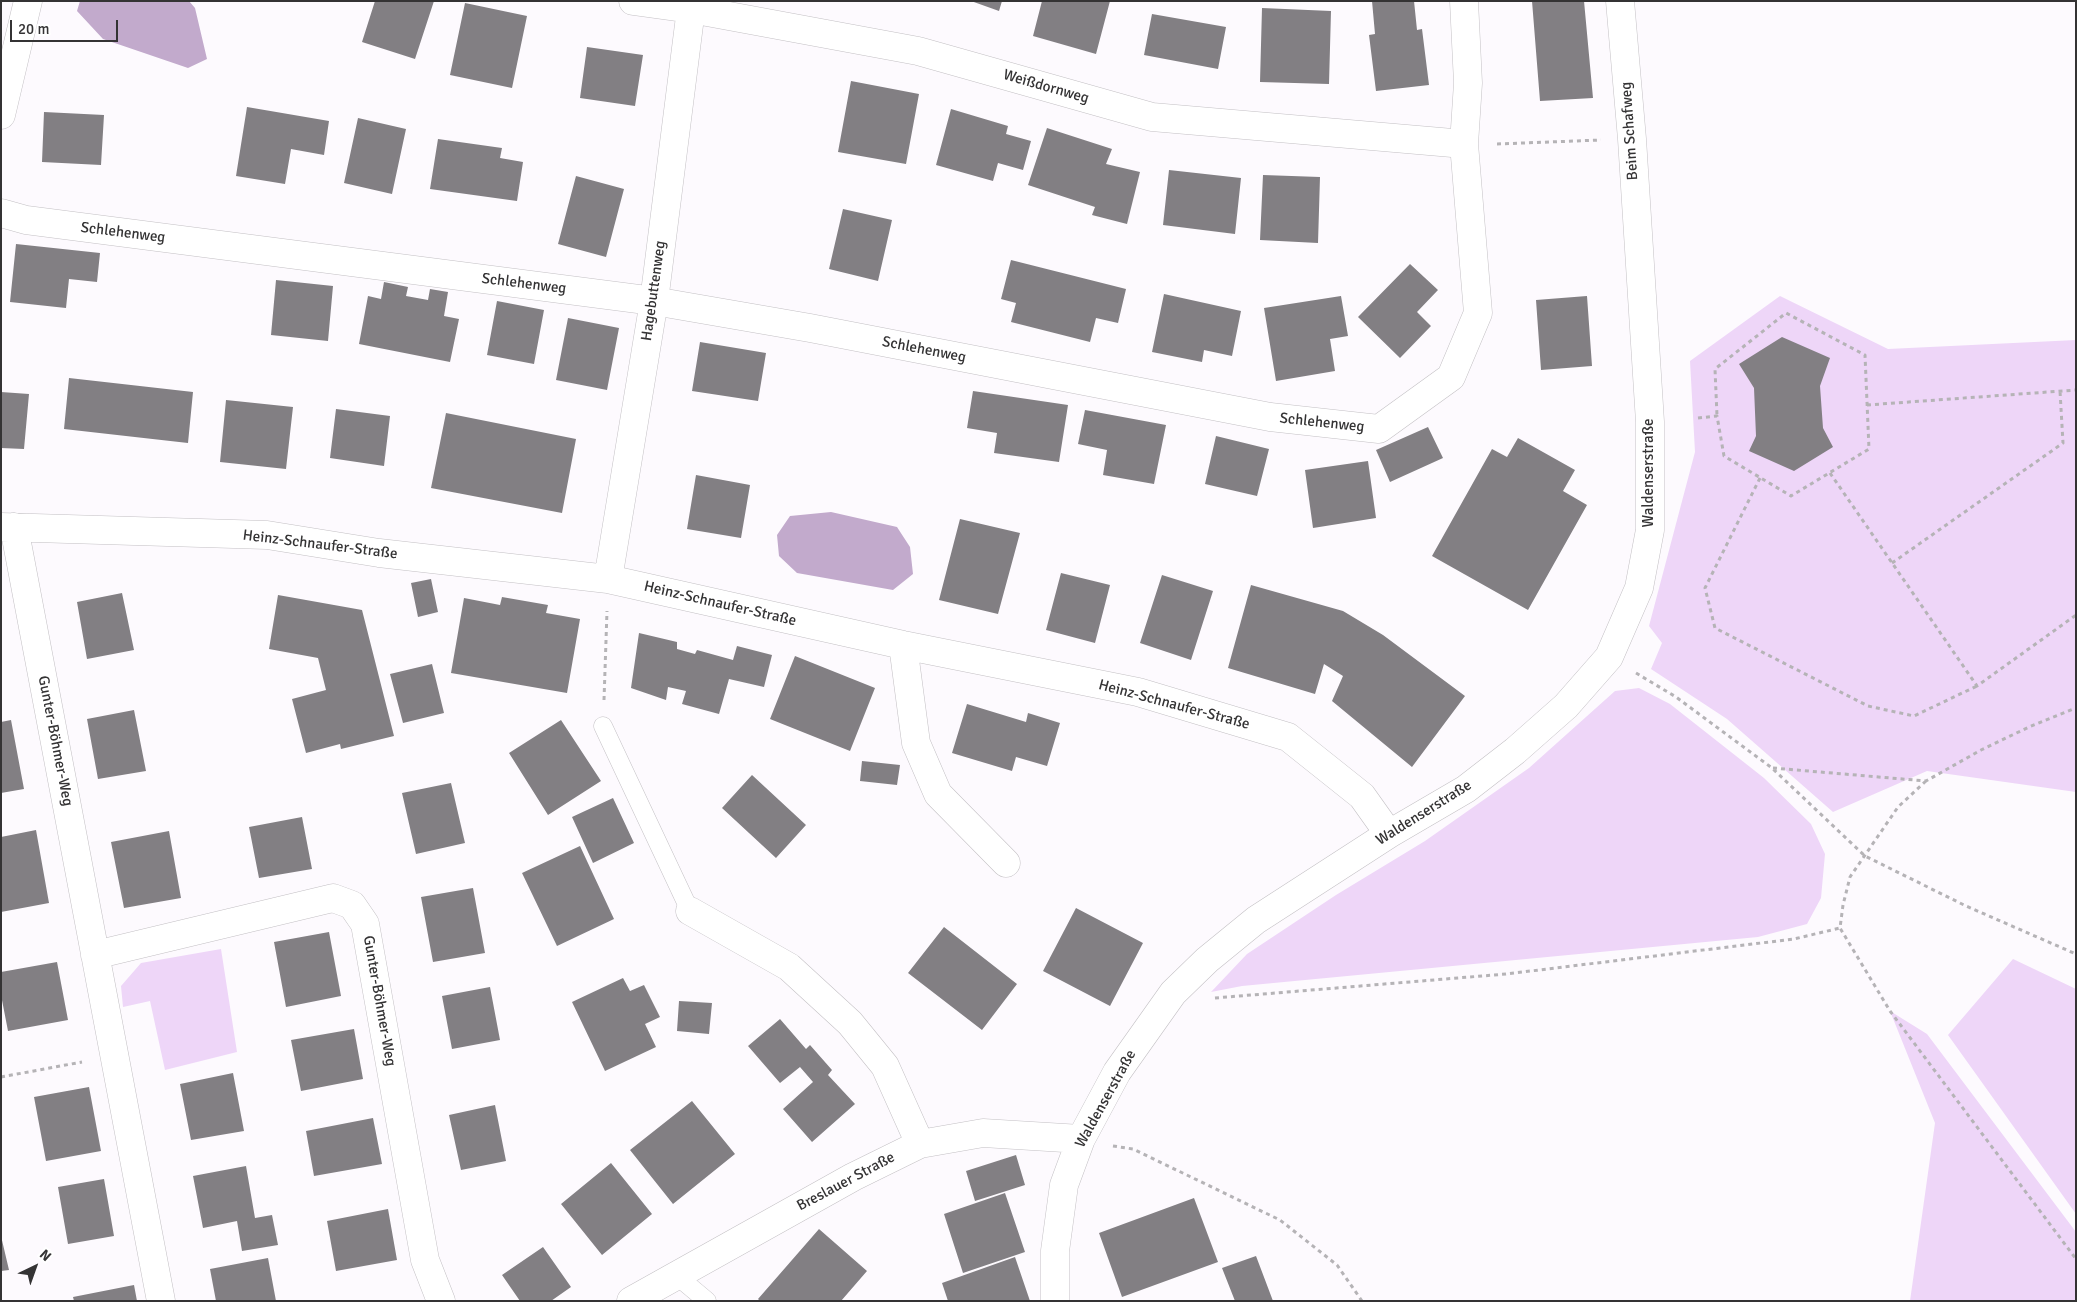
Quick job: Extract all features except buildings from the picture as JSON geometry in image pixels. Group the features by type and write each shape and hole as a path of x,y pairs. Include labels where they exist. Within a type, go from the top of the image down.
{"street":[{"path":"1,115 28,1"},
{"name":"Weißdornweg","path":"633,1 691,5 918,51 1152,117 1464,144"},
{"name":"Schlehenweg","path":"1,213 26,220 654,301 810,328 1270,417 1379,429 1451,377 1478,313 1464,144 1468,82 1464,1"},
{"name":"Beim Schafweg","path":"1620,1 1632,139 1639,260"},
{"name":"Hagebuttenweg","path":"608,579 654,301 691,5"},
{"name":"Waldenserstraße","path":"1055,1301 1054,1251 1064,1185 1081,1139 1117,1072 1173,993 1207,960 1256,920 1389,834 1466,789 1515,751 1566,706 1609,657 1640,588 1650,530 1650,422 1639,260"},
{"name":"Heinz-Schnaufer-Straße","path":"8,527 267,535 379,553 608,579 903,645 1138,692 1288,737 1362,796 1389,834"},
{"name":"Gunter-Böhmer-Weg","path":"8,527 95,955 161,1301"},
{"path":"903,645 916,743 938,794 1006,863"},
{"name":"Gunter-Böhmer-Weg","path":"95,955 333,898 352,905 366,924 424,1260 441,1301"},
{"path":"690,911 788,967 850,1022 885,1066 920,1144"},
{"name":"Breslauer Straße","path":"630,1301 852,1177 920,1144 983,1133 1081,1139"}],"lane":[{"path":"602,726 690,911"},
{"path":"676,1275 707,1301"}],"path":[{"path":"1464,144 1552,143 1632,139"},
{"path":"1786,313 1865,355 1867,405 1869,449 1791,496 1724,456 1717,416 1715,369 1786,313"},
{"path":"1867,405 2076,390"},
{"path":"1892,563 2063,443 2060,391"},
{"path":"1698,418 1717,416"},
{"path":"1830,473 1977,686"},
{"path":"1760,478 1705,588 1716,628 1868,706 1914,716 1977,686 2076,615"},
{"path":"602,726 608,579"},
{"path":"1609,657 1676,697 1772,768 1865,856 1966,906 2076,954"},
{"path":"2076,708 1981,750 1926,781 1898,807 1850,877 1840,928 1890,1011 2076,1259"},
{"path":"1772,768 1926,781"},
{"path":"1173,993 1194,1003 1227,996 1506,974 1794,939 1840,928"},
{"path":"1,1077 114,1056"},
{"path":"1081,1139 1133,1149 1280,1220 1337,1265 1362,1301"}],"shaded area":[{"path":"80,1 189,1 195,8 207,59 188,68 103,39 77,11"},
{"path":"1780,296 1888,349 2076,340 2076,792 1927,771 1833,812 1727,719 1651,669 1662,643 1649,626 1695,452 1690,361"},
{"path":"831,512 897,527 910,547 913,574 893,590 797,573 779,556 777,535 790,516"},
{"path":"1639,688 1670,704 1764,778 1811,824 1825,854 1821,898 1807,924 1758,937 1242,986 1211,992 1247,954 1336,895 1425,841 1529,768 1615,691"},
{"path":"221,949 237,1052 165,1070 150,1001 123,1007 121,986 141,963"},
{"path":"2013,959 2076,989 2076,1214 1948,1035"},
{"path":"1890,1011 1927,1034 2076,1232 2076,1301 1910,1301 1935,1123"}]}
